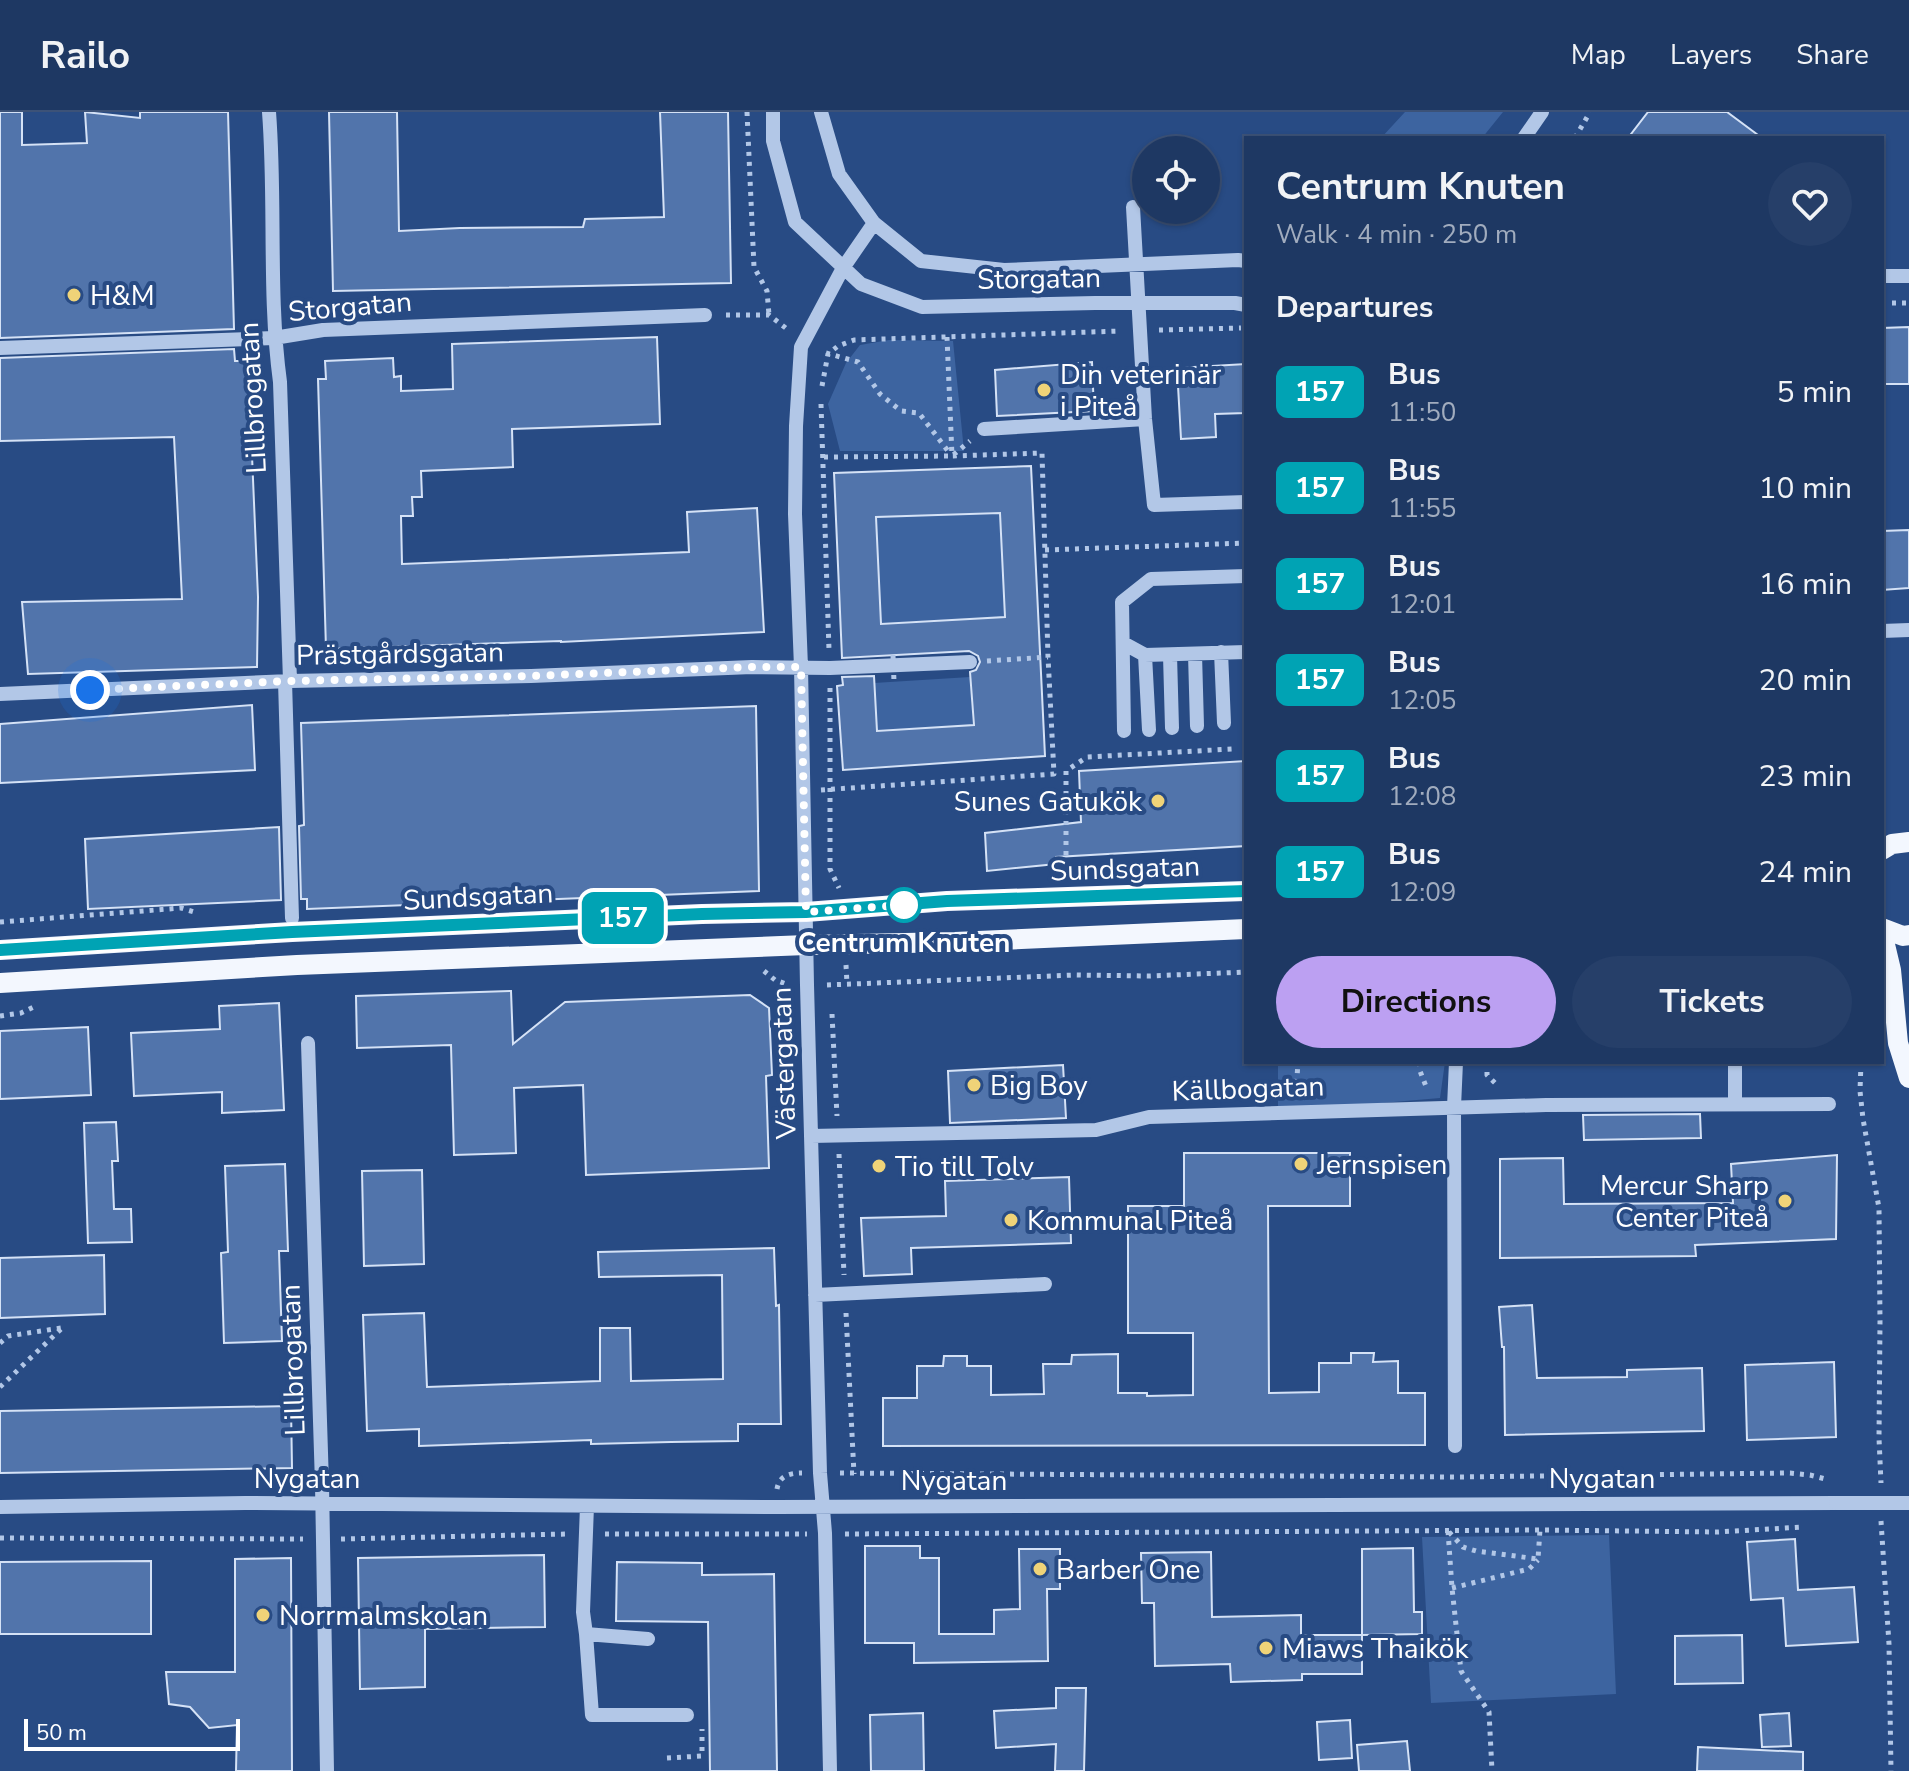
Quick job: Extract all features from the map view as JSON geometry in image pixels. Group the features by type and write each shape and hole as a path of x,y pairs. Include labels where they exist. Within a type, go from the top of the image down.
{"main road":[{"path":"1884,849 1902,841 1909,842"},
{"name":"Sundsgatan","path":"0,950 308,932 806,912 947,901 1244,891"},
{"path":"0,983 297,965 1244,929"},
{"path":"1884,931 1909,935"},
{"path":"1884,939 1891,970 1898,1043 1909,1078"}],"street":[{"name":"Lillbrogatan","path":"269,112 274,338 280,382 292,918"},
{"path":"773,112 773,141 795,222 843,268"},
{"path":"821,112 839,174 874,223"},
{"path":"1525,136 1542,112"},
{"name":"Storgatan","path":"874,223 921,261 1004,270 1244,261"},
{"name":"Västergatan","path":"830,1771 795,514 796,426 801,347 843,268 874,223"},
{"path":"1134,224 1145,419 1154,505 1244,502"},
{"name":"Storgatan","path":"843,268 861,284 922,307 1137,303 1244,305"},
{"path":"1884,276 1909,276"},
{"name":"Storgatan","path":"0,348 274,338 323,330 705,315"},
{"path":"984,429 1145,419"},
{"path":"1124,731 1122,602 1151,579 1244,576"},
{"path":"1884,631 1909,630"},
{"path":"1123,643 1145,655 1244,652"},
{"path":"1221,652 1224,723"},
{"path":"1195,654 1197,726"},
{"path":"1145,655 1149,730"},
{"path":"1170,655 1172,728"},
{"name":"Prästgårdsgatan","path":"0,694 288,681 970,662"},
{"name":"Lillbrogatan","path":"308,1043 327,1771"},
{"path":"1455,1446 1456,1064"},
{"path":"1735,1064 1735,1104"},
{"name":"Källbogatan","path":"811,1136 1096,1130 1149,1117 1454,1107 1829,1104"},
{"path":"815,1295 1045,1284"},
{"name":"Nygatan","path":"0,1507 245,1503 778,1507 1909,1503"},
{"path":"587,1506 583,1612 592,1715 687,1715"},
{"path":"586,1634 648,1639"}],"path":[{"path":"705,315 769,315 767,291 754,267 747,112"},
{"path":"1576,136 1590,112"},
{"path":"1884,303 1909,303"},
{"path":"832,790 821,395 828,354 854,340 1244,328"},
{"path":"947,337 952,456"},
{"path":"828,354 858,362 880,394 901,411 919,413 952,456"},
{"path":"803,791 1054,774 1042,453 824,457"},
{"path":"1045,550 1244,543"},
{"path":"893,655 894,682"},
{"path":"970,662 1048,657"},
{"path":"1077,872 1066,872 1066,771 1087,757 1232,749"},
{"path":"831,1000 854,1474"},
{"path":"1296,1113 1298,1064"},
{"path":"1861,1064 1863,1119 1879,1208 1881,1485"},
{"path":"0,1343 8,1336 62,1328 0,1387"},
{"path":"780,1534 776,1487 784,1476 792,1473 1457,1477 1790,1473 1832,1481"},
{"path":"1881,1512 1889,1644 1891,1771"},
{"path":"0,1538 323,1539 586,1534 1540,1530 1718,1532 1810,1526"},
{"path":"1452,1588 1529,1569 1538,1559 1540,1530"},
{"path":"1448,1531 1463,1547 1538,1559"},
{"path":"1448,1531 1461,1671 1489,1712 1492,1771"},
{"path":"667,1758 702,1756 703,1716 687,1715"}],"shaded area":[{"path":"1405,112 1503,112 1484,136 1383,136"},
{"path":"889,340 953,341 964,451 840,451 828,404 846,363 860,345"},
{"path":"998,467 1005,617 903,622 882,656 876,517 968,514 966,468"},
{"path":"970,677 973,725 877,731 874,683"},
{"path":"1278,1064 1445,1064 1440,1098 1278,1112"},
{"path":"1609,1535 1616,1694 1431,1703 1422,1537"}],"building":[{"path":"0,112 22,112 22,145 87,143 85,112 140,118 140,112 228,112 234,329 0,338"},
{"path":"329,112 397,112 399,231 583,227 585,219 664,217 660,112 728,112 731,283 333,291"},
{"path":"1648,112 1727,112 1759,136 1630,136"},
{"path":"1909,327 1909,384 1884,384 1884,328"},
{"path":"657,337 660,424 512,429 513,467 421,471 422,497 412,497 413,516 401,516 402,564 689,552 687,512 757,508 764,632 326,649 318,379 326,379 325,361 393,358 394,377 401,376 401,391 453,389 452,344"},
{"path":"234,349 235,361 248,361 258,597 257,667 28,674 22,602 182,599 174,437 0,441 0,358"},
{"name":"Din veterinär i Piteå","path":"1092,362 1094,411 997,416 995,370"},
{"path":"1244,364 1244,413 1215,414 1216,437 1181,439 1177,368"},
{"path":"1031,466 1045,756 843,770 837,686 843,685 842,677 874,676 877,731 974,725 970,672 976,670 980,662 978,656 969,651 842,658 834,473","holes":["1000,513 1005,617 881,624 876,517"]},
{"path":"1909,530 1909,588 1884,590 1884,531"},
{"path":"252,705 255,770 0,783 0,724"},
{"path":"756,706 759,891 307,909 307,899 301,899 299,826 304,825 301,723"},
{"path":"1244,761 1244,846 1056,857 1056,864 987,871 985,833 1081,822 1079,771"},
{"path":"279,827 281,900 88,909 85,839"},
{"path":"511,991 513,1044 565,1002 750,995 769,1008 772,1075 766,1076 769,1168 586,1175 583,1085 514,1088 516,1153 454,1155 451,1045 357,1048 356,996"},
{"path":"279,1003 284,1110 222,1113 222,1092 134,1096 131,1033 220,1029 219,1006"},
{"path":"88,1027 91,1095 0,1099 0,1031"},
{"path":"1063,1065 1066,1118 950,1123 948,1071"},
{"path":"1700,1114 1701,1138 1584,1140 1583,1115"},
{"path":"116,1122 118,1161 112,1161 114,1209 131,1209 132,1242 88,1243 84,1123"},
{"path":"1184,1153 1350,1153 1350,1206 1268,1206 1269,1393 1319,1392 1319,1363 1351,1363 1351,1353 1374,1353 1373,1362 1398,1361 1398,1393 1425,1393 1425,1445 883,1446 883,1398 917,1398 917,1366 943,1366 944,1356 967,1356 967,1366 991,1366 991,1395 1044,1394 1043,1364 1071,1364 1072,1355 1118,1354 1118,1393 1193,1395 1193,1333 1128,1333 1128,1206 1184,1206"},
{"path":"1837,1155 1836,1239 1695,1245 1696,1256 1500,1258 1500,1159 1563,1158 1564,1204 1733,1203 1731,1164"},
{"path":"285,1164 288,1251 279,1251 282,1341 224,1343 221,1253 228,1252 225,1166"},
{"path":"422,1170 424,1264 364,1266 362,1171"},
{"path":"1069,1177 1071,1243 911,1248 912,1274 864,1276 861,1218 946,1216 945,1181"},
{"path":"774,1248 776,1306 779,1305 781,1424 738,1424 738,1441 591,1444 591,1440 419,1446 419,1429 367,1431 363,1315 424,1313 427,1387 600,1381 600,1328 630,1328 631,1381 723,1379 722,1275 599,1277 598,1252"},
{"path":"104,1255 105,1314 0,1318 0,1258"},
{"path":"1532,1305 1537,1378 1627,1377 1627,1370 1702,1368 1704,1431 1505,1435 1504,1347 1499,1307"},
{"path":"1834,1362 1836,1437 1747,1440 1745,1365"},
{"path":"291,1406 292,1468 0,1473 0,1411"},
{"path":"1795,1539 1798,1590 1854,1587 1858,1642 1786,1646 1783,1598 1751,1600 1747,1542"},
{"path":"865,1546 920,1546 920,1558 939,1558 939,1634 994,1634 994,1610 1020,1609 1019,1549 1060,1549 1060,1589 1047,1589 1048,1661 914,1663 914,1643 865,1643"},
{"path":"1413,1548 1414,1612 1422,1612 1422,1634 1362,1635 1362,1549"},
{"path":"1211,1552 1212,1617 1301,1615 1301,1635 1362,1635 1362,1674 1302,1674 1302,1680 1231,1682 1230,1664 1155,1666 1154,1603 1142,1603 1141,1553"},
{"path":"544,1555 545,1627 425,1629 425,1687 360,1689 358,1558"},
{"name":"Norrmalmskolan","path":"291,1558 292,1771 236,1771 237,1725 209,1728 190,1707 169,1704 166,1672 235,1672 235,1559"},
{"path":"151,1561 151,1634 0,1634 0,1562"},
{"path":"617,1562 702,1563 702,1575 774,1574 777,1771 710,1771 708,1622 616,1621"},
{"path":"1742,1635 1743,1683 1675,1684 1675,1636"},
{"path":"1056,1688 1086,1688 1084,1771 1055,1771 1056,1744 996,1748 994,1711 1056,1708"},
{"path":"923,1713 924,1771 871,1771 870,1715"},
{"path":"1789,1713 1791,1746 1762,1747 1760,1715"},
{"path":"1350,1720 1352,1758 1319,1760 1317,1722"},
{"path":"1407,1741 1410,1771 1359,1771 1357,1745"},
{"path":"1698,1747 1803,1752 1803,1771 1697,1771"}],"bus line":[{"name":"157","path":"0,950 292,932 806,912 947,901 1244,891"}],"place":[{"name":"H&M","path":"74,295"},
{"name":"Din veterinär i Piteå","path":"1044,390"},
{"name":"Sunes Gatukök","path":"1158,801"},
{"name":"Centrum Knuten","path":"904,905"},
{"name":"Big Boy","path":"974,1085"},
{"name":"Jernspisen","path":"1301,1164"},
{"name":"Tio till Tolv","path":"879,1166"},
{"name":"Mercur Sharp Center Piteå","path":"1785,1201"},
{"name":"Kommunal Piteå","path":"1011,1220"},
{"name":"Barber One","path":"1040,1569"},
{"name":"Norrmalmskolan","path":"263,1615"},
{"name":"Miaws Thaikök","path":"1266,1648"}],"route":[{"path":"90,690 290,681 801,667 806,912 904,905"}]}
